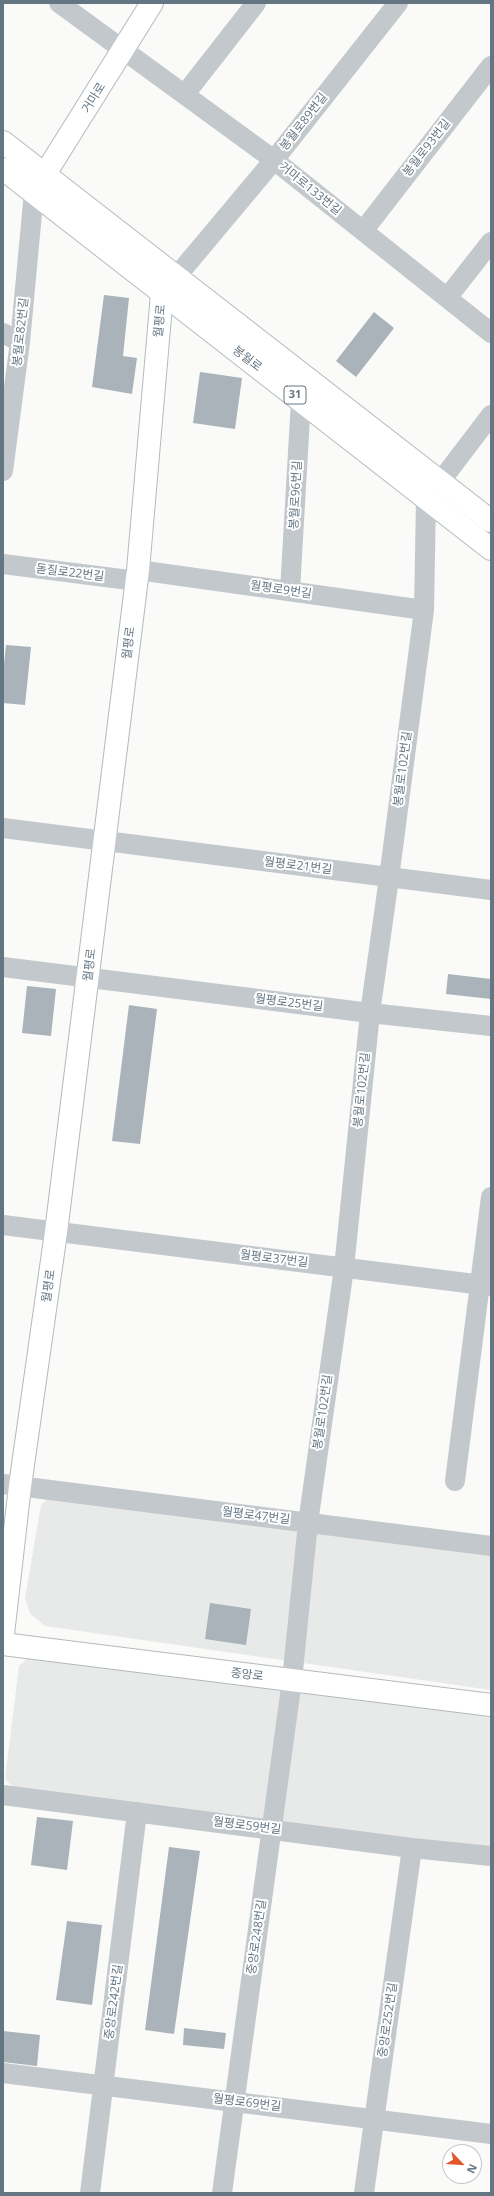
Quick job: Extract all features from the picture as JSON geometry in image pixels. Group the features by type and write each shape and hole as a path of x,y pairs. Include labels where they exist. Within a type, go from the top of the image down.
{"main road":[{"name":"거마로","path":"34,192 152,3"},
{"path":"3,142 489,519"},
{"name":"봉월로","path":"3,169 162,294 301,400 491,550"},
{"name":"월평로","path":"3,1634 12,1485 56,1232 138,576 162,294"},
{"path":"474,536 445,510 440,502 441,498 449,495 455,497 489,519"},
{"name":"중앙로","path":"3,1644 491,1705"}],"street":[{"name":"거마로133번길","path":"59,3 274,160 491,333"},
{"path":"185,94 256,3"},
{"name":"봉월로89번길","path":"162,294 274,160 398,3"},
{"name":"봉월로93번길","path":"363,231 491,66"},
{"name":"봉월로82번길","path":"3,471 20,342 34,192"},
{"path":"447,298 491,242"},
{"path":"3,332 20,342"},
{"name":"봉월로96번길","path":"290,591 301,400"},
{"path":"440,482 491,415"},
{"name":"봉월로102번길","path":"292,1680 308,1523 344,1268 370,1013 390,878 424,610 426,500"},
{"name":"돋질로22번길","path":"3,564 138,576"},
{"name":"월평로9번길","path":"138,576 290,591 424,610"},
{"name":"월평로21번길","path":"3,828 491,890"},
{"name":"월평로25번길","path":"3,967 88,979 491,1026"},
{"path":"455,1481 485,1286 491,1197"},
{"name":"월평로37번길","path":"3,1225 485,1286"},
{"name":"월평로47번길","path":"12,1485 491,1546"},
{"name":"중앙로248번길","path":"222,2193 292,1680"},
{"name":"월평로59번길","path":"3,1795 412,1848 491,1856"},
{"name":"중앙로242번길","path":"90,2193 137,1812"},
{"name":"중앙로252번길","path":"364,2193 412,1848"},
{"name":"월평로69번길","path":"3,2073 491,2134"}],"shaded area":[{"path":"52,1494 491,1552 491,1690 45,1626 30,1613 25,1598 41,1505"},
{"path":"29,1657 491,1714 491,1849 13,1787 5,1779 19,1666"}],"building":[{"path":"104,295 129,298 123,356 137,358 132,394 92,387"},
{"path":"374,312 394,328 356,377 336,361"},
{"path":"200,372 242,378 235,429 193,423"},
{"path":"6,645 31,647 25,705 3,703 3,674"},
{"path":"448,974 491,979 491,999 446,994"},
{"path":"27,986 56,989 51,1036 22,1033"},
{"path":"129,1005 157,1009 140,1144 112,1141"},
{"path":"210,1603 251,1609 246,1645 205,1639"},
{"path":"37,1817 73,1821 67,1870 31,1865"},
{"path":"169,1847 200,1851 174,2034 145,2030"},
{"path":"67,1921 102,1925 92,2005 56,2000"},
{"path":"184,2028 226,2033 224,2049 183,2045"},
{"path":"3,2031 40,2035 37,2066 3,2062"}]}
